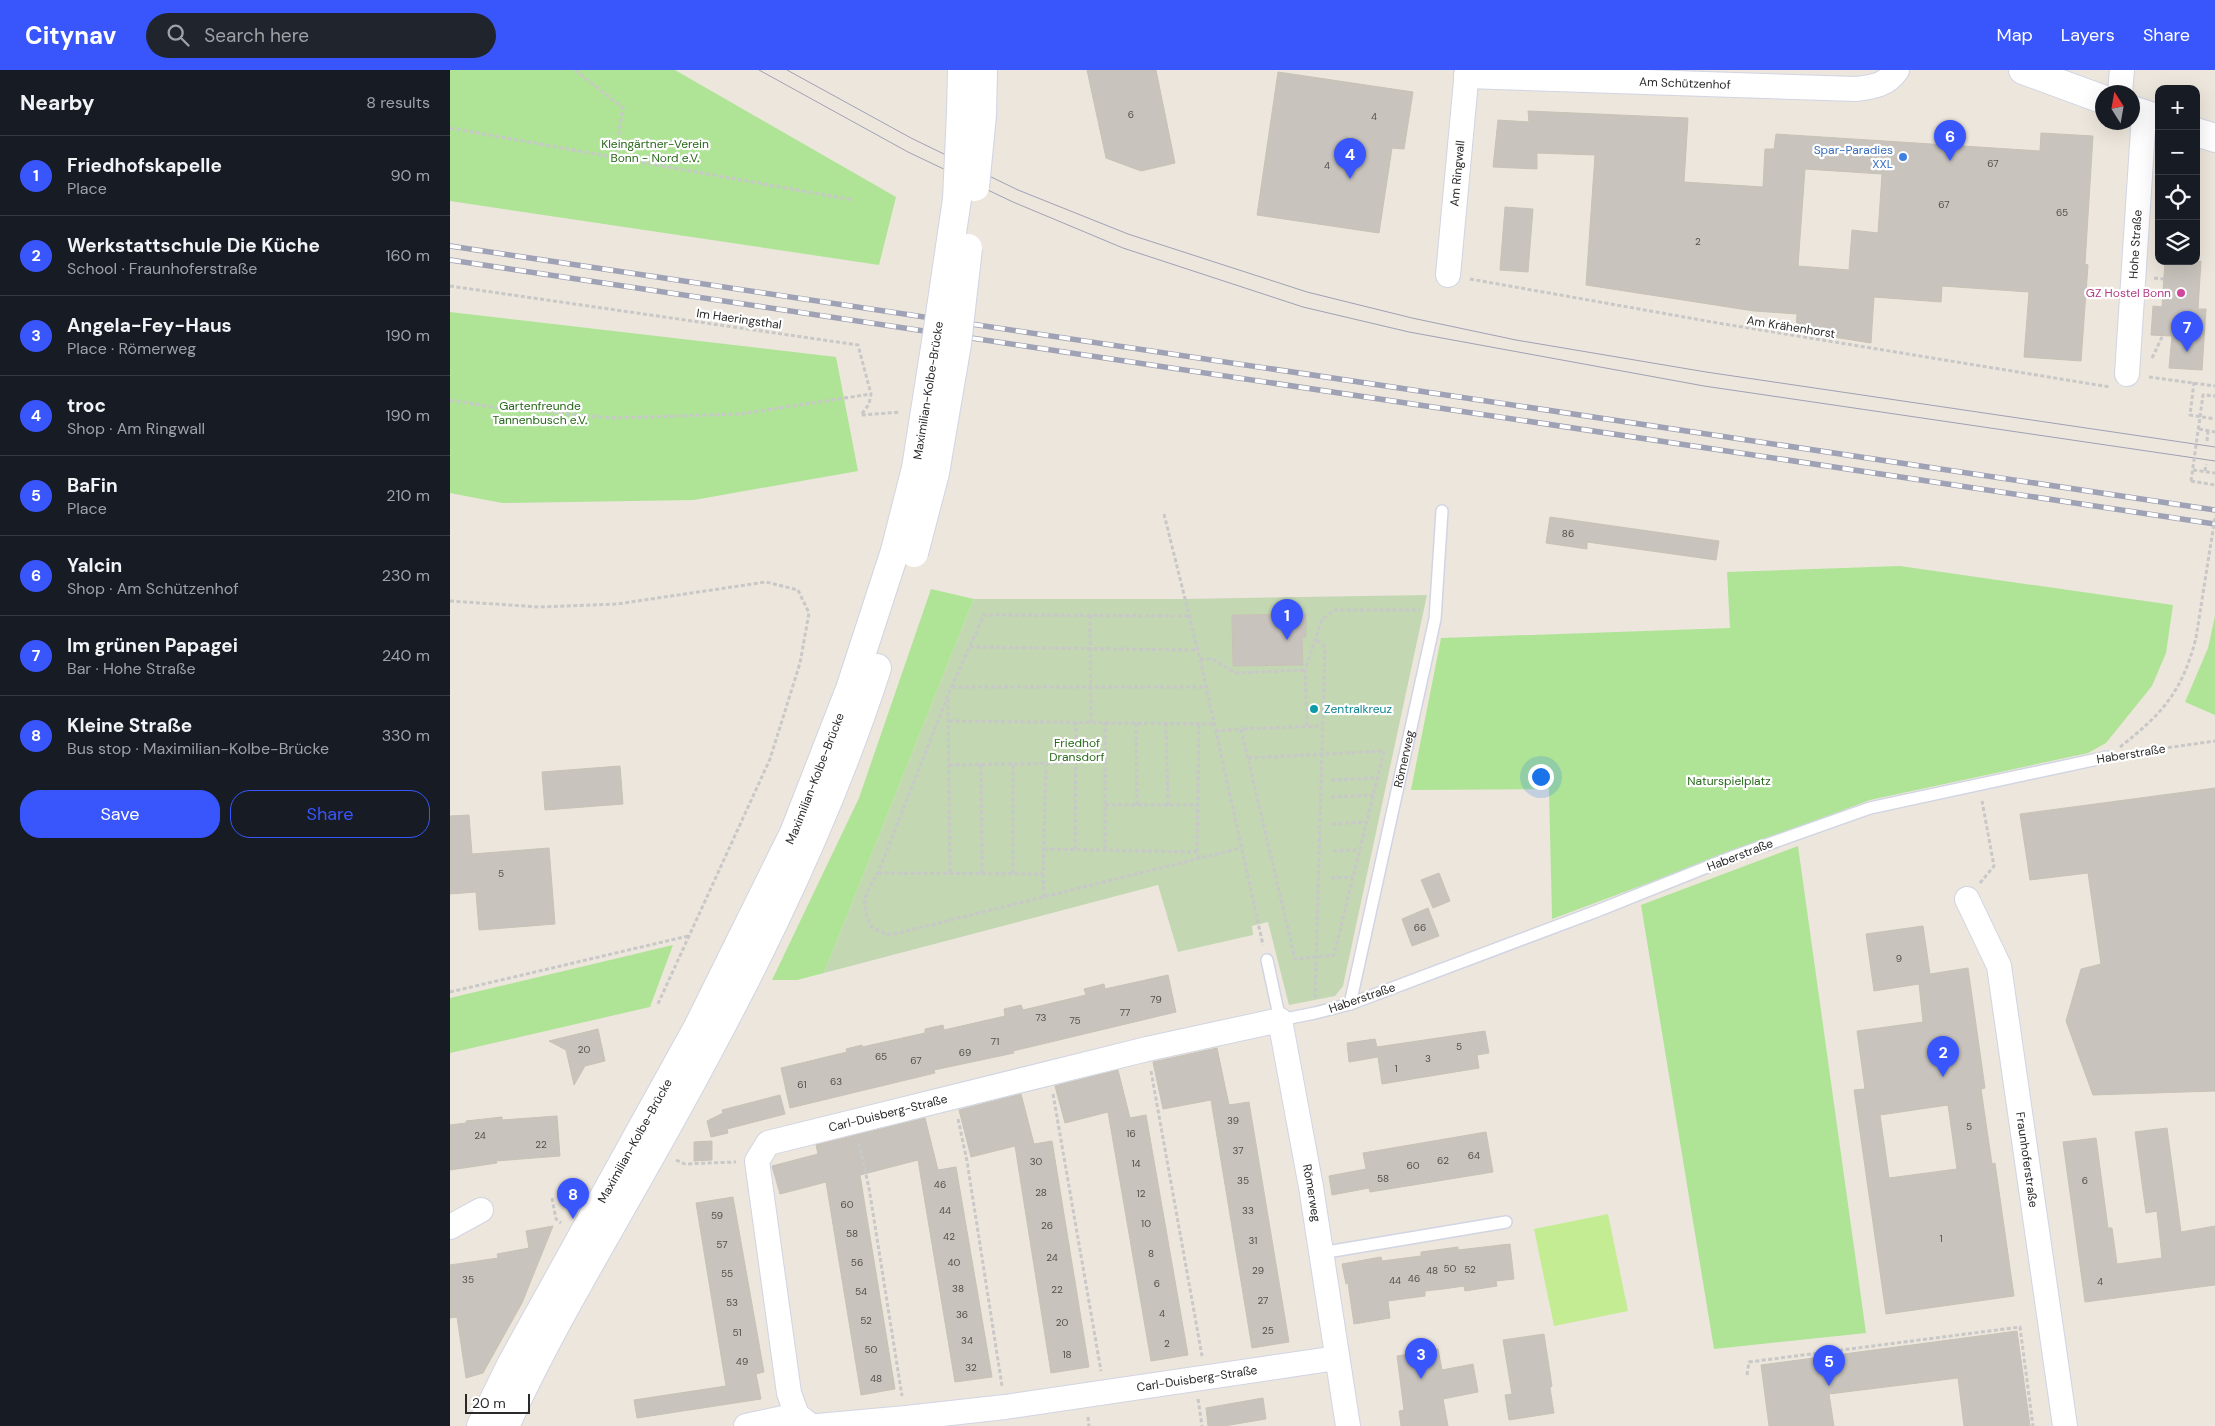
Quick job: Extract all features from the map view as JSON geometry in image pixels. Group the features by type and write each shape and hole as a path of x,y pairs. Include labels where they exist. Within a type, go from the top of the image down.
{"street":[{"name":"Maximilian-Kolbe-Brücke","path":"962,70 972,114"},
{"name":"Maximilian-Kolbe-Brücke","path":"481,1426 512,1363 698,1027 781,860 798,824 936,473 957,344 972,114 983,70"},
{"name":"Am Schützenhof","path":"1467,73 1856,89 1877,86 1891,79 1897,70"},
{"path":"2023,70 2095,96"},
{"path":"2121,85 2122,70"},
{"name":"Am Ringwall","path":"1448,275 1467,73"},
{"name":"Hohe Straße","path":"2135,375 2145,114"},
{"path":"2200,133 2215,138"},
{"name":"Maximilian-Kolbe-Brücke","path":"506,1426 523,1387 586,1270 647,1163 774,921 812,839 867,697 904,552"},
{"name":"Fraunhoferstraße","path":"1967,899 1999,966 2066,1426"},
{"name":"Carl-Duisberg-Straße","path":"757,1161 768,1143 1147,1049 1280,1020"},
{"name":"Römerweg","path":"1280,1020 1321,1253 1348,1426"},
{"path":"746,1426 804,1421 789,1393 757,1161"},
{"path":"450,1227 481,1210"},
{"name":"Carl-Duisberg-Straße","path":"818,1426 1005,1406 1337,1358"}],"lane":[{"name":"Römerweg","path":"1350,1004 1436,610 1442,511"},
{"name":"Haberstraße","path":"1280,1020 1350,1004 1597,911 1732,857 1870,808 2107,757"},
{"name":"Römerweg","path":"1267,960 1280,1020"},
{"path":"1321,1253 1506,1222"}],"path":[{"path":"575,70 623,108 615,158"},
{"path":"450,128 853,200"},
{"name":"Am Krähenhorst","path":"1448,275 1718,323 2069,381 2112,387 2135,375"},
{"name":"Im Haeringsthal","path":"450,286 858,345 871,394"},
{"path":"2135,375 2215,386"},
{"path":"2194,382 2190,415 2215,419"},
{"path":"450,400 492,407 612,418 740,414 871,394 869,404 861,415 908,411"},
{"path":"2215,396 2203,394 2191,481 2215,485"},
{"path":"2199,429 2215,432"},
{"path":"2206,441 2208,431"},
{"path":"2205,471 2206,464"},
{"path":"2193,470 2215,473"},
{"path":"1164,514 1200,659 1267,960"},
{"path":"2107,757 2161,712 2177,690 2189,666 2196,638 2215,516"},
{"path":"450,601 539,607 617,604 766,582 798,590 809,613 800,663 770,759 657,1006"},
{"path":"1307,725 1306,670 1322,619 1335,610 1436,610"},
{"path":"1188,616 984,615 948,695 878,873 866,893 864,910 872,928 890,935 1242,848"},
{"path":"1090,615 1091,722"},
{"path":"1315,639 1325,647 1315,1013"},
{"path":"970,647 1197,650"},
{"path":"1200,659 1213,659 1235,673 1306,670"},
{"path":"952,687 1205,687"},
{"path":"948,695 950,873"},
{"path":"948,721 1214,724"},
{"path":"1075,849 1076,722"},
{"path":"1104,722 1105,850"},
{"path":"1136,723 1137,805"},
{"path":"1166,723 1168,806"},
{"path":"1198,723 1197,852 1199,859"},
{"path":"1215,731 1307,725 1322,726"},
{"path":"1241,729 1295,959 1334,955 1384,751 1248,758"},
{"name":"Haberstraße","path":"2107,757 2215,741"},
{"path":"949,765 1046,765 1076,763"},
{"path":"981,765 982,873"},
{"path":"1013,765 1013,873"},
{"path":"1044,897 1042,874 1046,765"},
{"path":"1332,780 1377,778"},
{"path":"1967,899 1994,866 1988,826 1978,784"},
{"path":"1331,797 1373,796"},
{"path":"1105,805 1198,805"},
{"path":"1332,824 1366,822"},
{"path":"1044,849 1197,852"},
{"path":"1333,851 1359,850"},
{"path":"878,873 1042,874"},
{"path":"1331,878 1353,877"},
{"path":"450,992 688,936"},
{"path":"1147,1049 1207,1378"},
{"path":"1050,1074 1105,1392"},
{"path":"953,1097 966,1161 1005,1406"},
{"path":"854,1121 870,1188 906,1418"},
{"path":"685,1164 757,1161"},
{"path":"1747,1375 1749,1362 2020,1327 2033,1426"}],"green space":[{"name":"Kleingärtner-Verein Bonn - Nord e.V.","path":"450,70 675,70 896,197 879,265 450,201"},
{"name":"Gartenfreunde Tannenbusch e.V.","path":"450,312 836,357 858,471 694,500 502,503 450,493"},
{"name":"Naturspielplatz","path":"1900,566 2173,605 2166,653 2152,686 2106,743 2088,753 1870,800 1552,919 1549,789 1411,790 1441,638 1730,628 1727,572"},
{"path":"931,589 974,599 824,973 797,980 772,980 859,798"},
{"name":"Friedhof Dransdorf","path":"1427,595 1343,986 1335,996 1289,1005 1268,922 1252,926 1253,935 1178,952 1158,885 824,973 974,599 1184,599","holes":["1306,614 1306,637 1302,637 1303,664 1233,666 1232,615"]},
{"path":"2215,616 2215,715 2185,702 2208,648"},
{"path":"1798,846 1866,1333 1714,1349 1641,905"},
{"path":"673,945 650,1007 450,1053 450,998"},
{"path":"1608,1214 1628,1311 1554,1326 1534,1229"}],"building":[{"path":"1087,70 1156,70 1175,163 1141,171 1106,158"},
{"path":"1278,72 1413,92 1404,149 1392,148 1379,233 1257,215"},
{"path":"1528,111 1688,118 1684,182 1763,187 1765,149 1774,149 1776,134 2040,151 2041,133 2093,136 2085,264 2088,265 2081,361 2024,357 2029,292 1942,286 1941,302 1874,297 1871,343 1796,331 1797,314 1754,311 1586,285 1595,155 1537,153 1537,169 1493,167 1498,120 1529,122","holes":["1805,169 1882,174 1878,233 1852,230 1849,270 1798,266"]},
{"path":"1505,207 1533,209 1528,272 1500,270"},
{"path":"2201,261 2198,309 2206,309 2202,370 2169,368 2172,336 2151,335 2153,306 2162,307 2165,265 2200,265"},
{"path":"1550,517 1719,541 1716,560 1587,542 1587,549 1546,543"},
{"path":"1306,614 1306,637 1302,637 1303,665 1233,666 1232,615"},
{"path":"620,766 623,804 545,810 542,772"},
{"path":"2215,788 2215,1091 2093,1095 2066,1021 2081,969 2101,964 2088,873 2030,880 2020,814"},
{"path":"469,815 472,854 549,848 555,924 479,930 476,892 450,894 450,816"},
{"path":"1439,873 1450,901 1433,908 1421,880"},
{"path":"1428,908 1439,936 1412,946 1402,919"},
{"path":"1923,926 1930,974 1968,968 1985,1088 1981,1089 1992,1164 1995,1163 2014,1296 1886,1314 1854,1090 1865,1089 1857,1031 1923,1022 1919,984 1874,991 1866,934","holes":["1948,1105 1957,1169 1889,1178 1880,1115"]},
{"path":"1168,975 1176,1012 1013,1051 1014,1053 934,1070 935,1073 790,1108 781,1068 847,1052 846,1049 862,1045 862,1047 925,1033 925,1029 943,1025 944,1030 1005,1016 1004,1009 1021,1005 1023,1010 1086,995 1084,989 1104,984 1105,989"},
{"path":"598,1029 605,1061 585,1066 574,1085 566,1050 549,1041"},
{"path":"1485,1031 1489,1053 1477,1055 1479,1068 1382,1084 1378,1057 1349,1062 1347,1043 1375,1039 1377,1047"},
{"path":"1217,1048 1229,1105 1249,1102 1289,1342 1252,1348 1211,1100 1163,1109 1153,1062"},
{"path":"1118,1070 1130,1118 1146,1115 1188,1355 1151,1361 1108,1112 1065,1123 1055,1086"},
{"path":"1021,1094 1034,1144 1052,1141 1089,1367 1051,1373 1015,1146 971,1157 959,1110"},
{"path":"780,1095 785,1114 727,1129 728,1133 711,1137 707,1121 723,1113 722,1110"},
{"path":"557,1116 560,1156 496,1161 497,1163 450,1170 450,1125 466,1123 466,1121 502,1117 502,1120"},
{"path":"925,1118 938,1170 956,1167 992,1377 955,1382 918,1160 860,1175 895,1389 861,1395 826,1182 780,1194 772,1166 818,1154 816,1145"},
{"path":"2167,1128 2181,1232 2215,1226 2215,1285 2085,1302 2063,1142 2096,1138 2108,1228 2112,1228 2117,1264 2162,1258 2157,1211 2146,1213 2135,1132"},
{"path":"1486,1132 1493,1172 1370,1192 1369,1188 1332,1195 1329,1176 1366,1169 1363,1153"},
{"path":"712,1141 712,1160 694,1161 694,1142"},
{"path":"733,1197 764,1372 756,1374 761,1399 637,1418 634,1400 726,1386 696,1203"},
{"path":"553,1226 522,1303 483,1373 466,1378 457,1317 450,1318 450,1265 498,1258 497,1254 529,1248 526,1231"},
{"path":"1510,1244 1514,1279 1496,1281 1497,1286 1465,1291 1464,1286 1425,1291 1425,1296 1388,1301 1390,1318 1354,1324 1348,1283 1346,1284 1342,1264 1381,1257 1382,1261 1421,1256 1421,1252 1458,1247 1458,1250"},
{"path":"2017,1331 2030,1426 1964,1426 1958,1378 1829,1394 1834,1426 1769,1426 1761,1365"},
{"path":"1544,1334 1554,1413 1509,1420 1505,1395 1512,1394 1503,1340"},
{"path":"1438,1349 1442,1370 1473,1364 1478,1392 1443,1399 1448,1426 1401,1426 1399,1411 1404,1410 1397,1356"},
{"path":"1263,1398 1266,1419 1224,1426 1208,1426 1206,1408"}],"tram line":[{"path":"759,70 908,152 1013,202 1123,248 1303,307 1409,332 1704,386 2215,461"},
{"path":"787,70 911,138 1018,190 1128,234 1307,292 1412,318 1516,340 1706,372 2215,447"}],"railway":[{"path":"450,246 2215,510"},
{"path":"450,260 2215,524"}],"place":[{"name":"Spar-Paradies XXL","path":"1903,157"},
{"name":"Yalcin","path":"1950,161"},
{"name":"troc","path":"1350,179"},
{"name":"GZ Hostel Bonn","path":"2181,293"},
{"name":"Im grünen Papagei","path":"2187,352"},
{"name":"Friedhofskapelle","path":"1287,640"},
{"name":"Zentralkreuz","path":"1314,709"},
{"name":"Werkstattschule Die Küche","path":"1943,1077"},
{"name":"Kleine Straße","path":"573,1219"},
{"name":"Angela-Fey-Haus","path":"1421,1379"},
{"name":"BaFin","path":"1829,1386"}]}
